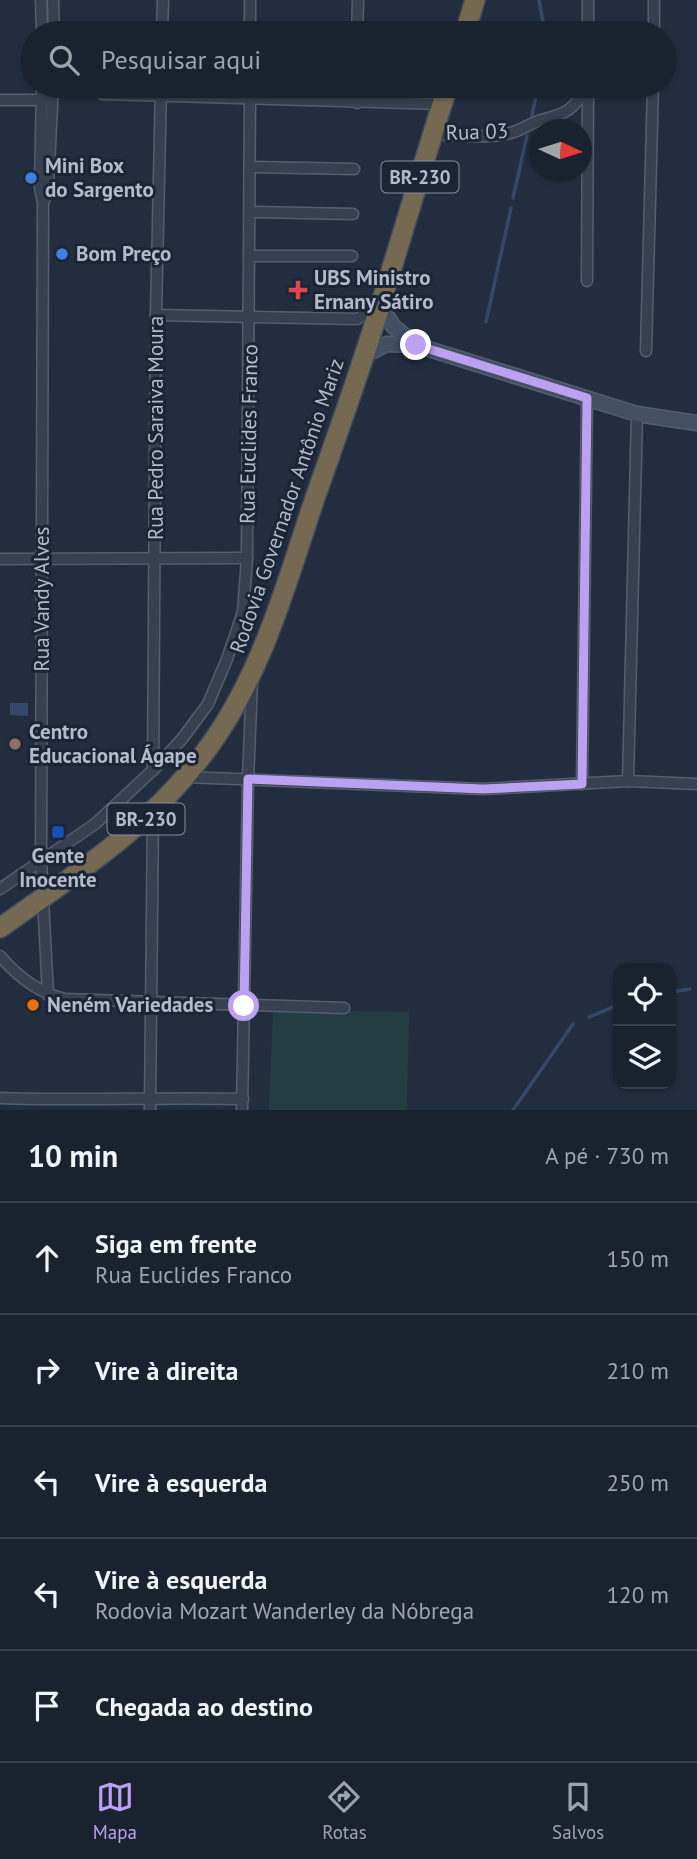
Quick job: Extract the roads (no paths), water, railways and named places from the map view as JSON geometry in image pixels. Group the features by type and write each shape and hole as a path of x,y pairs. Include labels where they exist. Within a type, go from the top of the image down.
{"highway":[{"path":"469,21 475,0"},
{"name":"Rodovia Governador Antônio Mariz","path":"0,928 92,863 153,812 213,741 253,672 288,583 365,355 444,98"}],"main road":[{"path":"380,305 387,334"},
{"path":"387,334 637,414 697,423"},
{"path":"365,355 387,334"}],"street":[{"path":"41,0 42,21"},
{"path":"53,0 54,21"},
{"path":"162,21 163,0"},
{"path":"250,0 250,21"},
{"path":"357,21 358,0"},
{"path":"588,0 588,21"},
{"path":"654,0 654,21"},
{"name":"Rua Pedro Saraiva Moura","path":"153,770 156,315 161,98"},
{"path":"230,98 357,103 412,98"},
{"path":"357,98 357,103"},
{"name":"Rua 03","path":"433,134 483,136 511,133 563,115 580,98"},
{"path":"587,281 588,98"},
{"path":"646,351 653,98"},
{"path":"0,100 48,100"},
{"name":"Rua Vandy Alves","path":"48,100 40,187 43,203 41,860 48,995"},
{"name":"Rua Euclides Franco","path":"0,889 95,824 182,739 208,704 243,612 247,558 250,100"},
{"path":"250,167 354,169"},
{"path":"250,212 353,214"},
{"path":"250,257 352,256"},
{"path":"156,315 357,318 380,305"},
{"path":"357,318 365,355"},
{"path":"582,784 587,398"},
{"path":"628,781 637,414"},
{"path":"0,559 155,556 247,558"},
{"path":"0,1098 48,1100 150,1097 243,1104 248,779 253,672"},
{"path":"185,777 483,789 628,781 697,784"},
{"path":"150,1110 153,812"},
{"path":"0,956 24,979 48,995 85,1001 344,1008"}],"water":[{"path":"10,703 28,703 28,716 10,715"}],"waterway":[{"path":"539,0 543,21"},
{"path":"532,115 536,98"},
{"path":"513,198 527,136"},
{"path":"486,322 511,208"},
{"path":"676,991 690,989"},
{"path":"589,1017 613,1007"},
{"path":"513,1110 573,1024"}],"place":[{"name":"Mini Box do Sargento","path":"31,178"},
{"name":"Bom Preço","path":"62,254"},
{"name":"UBS Ministro Ernany Sátiro","path":"298,290"},
{"name":"Centro Educacional Ágape","path":"15,744"},
{"name":"Gente Inocente","path":"58,832"},
{"name":"Neném Variedades","path":"33,1005"}]}
